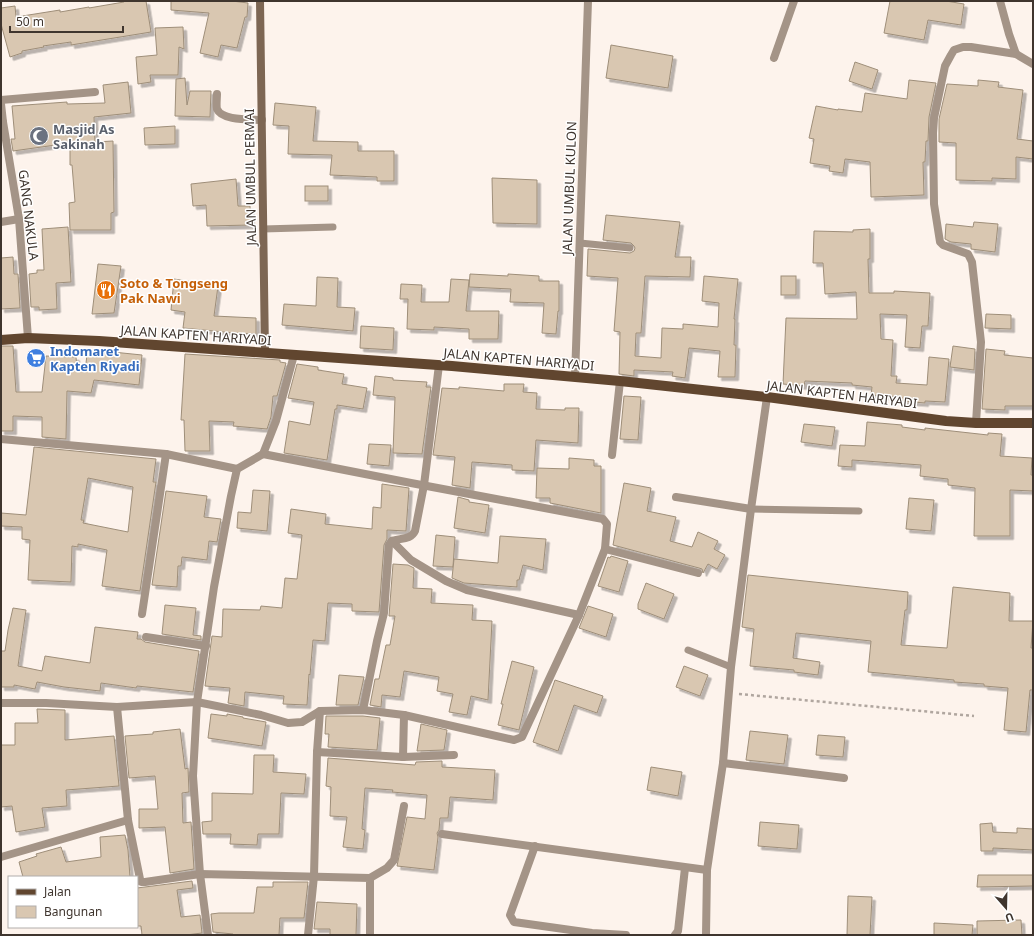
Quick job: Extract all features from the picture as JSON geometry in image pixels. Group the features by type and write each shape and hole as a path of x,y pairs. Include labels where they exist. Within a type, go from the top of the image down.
{"main road":[{"name":"JALAN UMBUL PERMAI","path":"260,1 265,353"},
{"name":"JALAN KAPTEN HARIYADI","path":"1,340 28,338 439,366 620,381 767,397 946,421 976,423 1033,423"}],"street":[{"name":"JALAN UMBUL KULON","path":"575,377 588,1"},
{"path":"774,58 794,1"},
{"path":"1000,1 1016,54"},
{"path":"976,423 981,342 972,262 968,254 943,245 940,242 934,204 934,118 945,66 954,50 963,47 971,47 1016,54 1033,64"},
{"path":"1,100 95,92"},
{"path":"217,94 217,109 221,114 227,117 262,120"},
{"name":"GANG NAKULA","path":"1,104 2,122 19,219 28,338"},
{"path":"1,222 19,219"},
{"path":"1,439 166,454 238,469 263,454 276,421 294,355"},
{"path":"363,710 384,613 389,545 392,541 408,538 413,535 415,531 424,485 439,366"},
{"path":"612,455 620,381"},
{"path":"706,935 707,870 723,763 731,667 767,397"},
{"path":"142,614 166,454"},
{"path":"1,703 46,703 117,707 197,702 261,715 288,723 302,722 320,711 363,710 404,715 514,740 522,737 579,615 605,549 607,524 603,519 263,454"},
{"path":"208,935 200,874 193,776 197,702 222,542 238,469"},
{"path":"676,497 751,509"},
{"path":"392,541 411,560 446,581 467,590 579,615"},
{"path":"605,549 698,573"},
{"path":"146,637 206,646"},
{"path":"117,707 128,820 141,882 200,874 370,878 387,868 394,860 404,806"},
{"path":"308,935 314,876 317,752 320,711"},
{"path":"402,757 404,715"},
{"path":"317,752 402,757 454,755"},
{"path":"723,763 844,778"},
{"path":"1,858 128,820"},
{"path":"442,834 707,870"},
{"path":"535,846 510,915 514,922 592,933 626,935"},
{"path":"675,935 678,931 685,868"},
{"path":"370,878 370,935"}],"lane":[{"path":"263,229 333,227"},
{"path":"580,243 630,248"},
{"path":"751,509 859,511"},
{"path":"688,650 731,667"}],"path":[{"path":"729,694 974,716"}],"building":[{"path":"124,1 146,1 151,32 71,45 71,42 43,46 44,47 22,51 22,53 10,57 1,24 1,8 15,6 16,17 60,10 60,12 89,8"},
{"path":"171,1 232,1 248,3 247,17 245,17 237,48 221,45 218,57 200,53 209,13 171,10"},
{"path":"890,1 946,1 964,4 961,25 928,20 924,40 884,33"},
{"path":"183,27 184,49 179,47 178,75 150,75 151,82 138,84 136,57 157,55 155,28"},
{"path":"611,45 673,56 668,88 606,78"},
{"path":"855,62 878,70 872,89 849,81"},
{"path":"185,78 187,105 190,91 211,91 210,117 175,116 176,79"},
{"path":"909,80 936,83 929,117 925,162 923,162 924,195 871,197 870,162 845,159 843,173 829,171 830,166 810,163 814,139 809,138 816,106 862,112 865,93 907,99"},
{"path":"978,80 999,82 998,87 1023,90 1017,139 1033,141 1033,159 1016,157 1016,179 992,178 992,181 956,180 956,143 939,142 939,119 947,84 978,86"},
{"path":"128,82 131,113 94,117 95,142 113,141 114,212 111,213 111,230 70,230 69,203 75,202 72,165 70,165 70,143 13,151 11,139 15,139 12,106 67,102 67,104 105,103 103,85"},
{"path":"275,103 316,107 313,141 358,142 358,151 394,151 394,181 377,181 377,177 330,175 332,155 288,154 289,126 273,125"},
{"path":"175,126 175,144 145,145 144,128"},
{"path":"492,178 537,180 537,224 493,223"},
{"path":"236,179 238,206 250,206 251,225 207,226 206,205 193,206 191,184"},
{"path":"305,186 328,186 328,201 305,201"},
{"path":"606,215 680,222 675,257 691,257 690,277 645,276 641,333 636,333 635,356 661,358 662,328 683,329 683,324 718,327 719,303 702,301 704,276 738,279 734,319 734,345 736,345 735,377 718,377 720,351 689,348 685,378 672,376 673,372 634,370 634,376 619,374 620,332 614,331 618,278 587,276 588,249 630,253 634,251 635,248 631,243 603,240"},
{"path":"974,222 998,224 995,252 971,249 971,244 951,242 945,239 946,224 973,227"},
{"path":"68,227 71,282 56,283 57,309 39,310 39,307 31,307 29,274 37,273 37,270 44,270 42,229"},
{"path":"870,229 870,259 868,259 869,293 894,293 894,291 930,293 928,326 922,326 920,348 905,347 907,315 880,314 881,339 893,340 891,376 897,376 896,383 927,385 929,357 949,359 945,402 925,401 925,403 901,401 902,397 871,395 872,387 852,385 852,383 805,381 804,386 783,384 786,318 857,319 856,292 825,294 823,263 813,263 814,231 853,232 853,230"},
{"path":"13,257 14,274 18,274 20,308 1,309 1,258"},
{"name":"Soto & Tongseng Pak Nawi","path":"98,264 121,266 114,313 92,314"},
{"path":"470,274 539,276 539,281 559,281 559,311 556,334 542,333 544,303 510,302 511,289 469,287"},
{"path":"781,276 796,276 796,295 781,295"},
{"path":"317,277 338,278 337,307 355,308 353,331 282,325 284,304 316,306"},
{"path":"174,279 218,286 214,316 256,318 256,334 183,328 185,312 171,310"},
{"path":"451,279 469,280 466,311 499,311 498,339 469,339 469,329 434,327 434,330 407,329 408,299 400,299 401,284 422,285 421,302 449,302"},
{"path":"986,314 1011,315 1011,329 985,328"},
{"path":"361,326 394,328 393,350 360,348"},
{"path":"1,346 13,346 16,392 42,392 46,356 76,357 77,370 85,371 87,355 102,356 103,351 142,355 139,385 94,380 91,393 67,391 66,439 42,437 42,417 13,416 13,431 1,431"},
{"path":"953,346 975,349 974,370 950,367"},
{"path":"986,349 1005,351 1004,355 1033,358 1033,406 1005,406 1005,410 982,409"},
{"path":"185,354 280,360 280,362 286,363 277,396 273,396 271,417 267,429 233,426 234,422 209,421 210,451 185,451 184,420 181,420"},
{"path":"297,364 318,367 318,370 344,374 342,384 367,388 363,409 337,405 337,409 335,409 327,460 284,453 289,421 310,425 314,402 288,398"},
{"path":"375,376 393,378 393,380 427,382 426,387 431,387 422,454 393,453 395,397 373,395"},
{"path":"504,384 524,384 523,392 537,393 536,409 565,410 565,408 579,408 578,443 536,440 534,471 512,470 512,465 472,462 470,488 452,485 455,457 433,455 442,388 459,389 459,387 504,391"},
{"path":"624,396 641,397 638,440 620,439"},
{"path":"867,422 902,425 902,427 925,430 925,428 988,435 988,433 1002,434 1000,456 1032,458 1031,475 1033,475 1033,491 1010,490 1010,536 974,536 975,488 948,485 948,479 920,476 921,465 852,460 852,467 838,466 840,445 865,446"},
{"path":"804,424 835,427 832,446 801,442"},
{"path":"369,444 391,445 389,466 367,464"},
{"path":"34,447 156,459 153,482 156,482 140,591 102,586 107,550 78,544 78,547 72,546 71,582 28,580 30,540 22,539 22,527 1,526 1,513 26,515","holes":["88,478 133,487 128,532 83,523 84,520 81,520"]},
{"path":"569,458 594,460 594,466 601,466 601,513 550,503 550,498 536,498 537,468 569,469"},
{"path":"624,483 651,488 647,511 676,517 670,541 692,547 698,532 718,541 714,549 725,555 717,569 708,564 703,573 702,569 699,568 613,545"},
{"path":"382,484 409,488 406,531 387,530 387,539 384,545 379,612 352,611 352,604 328,603 325,641 313,640 307,705 283,704 284,696 245,692 244,706 228,703 230,688 205,686 212,636 222,637 223,609 260,610 261,606 282,608 285,578 297,579 302,535 288,533 291,509 326,514 325,524 372,529 373,507 381,508"},
{"path":"253,490 270,491 267,531 237,528 238,512 251,513"},
{"path":"166,491 207,496 204,517 221,519 217,542 209,541 207,560 182,557 181,566 178,566 177,587 152,585"},
{"path":"458,497 469,500 469,502 489,505 485,533 454,528"},
{"path":"909,498 934,500 931,531 906,529"},
{"path":"436,535 455,537 453,567 433,566"},
{"path":"500,536 546,539 543,570 523,565 519,580 517,580 517,587 464,583 452,578 454,559 498,563"},
{"path":"611,556 628,561 619,592 598,586 608,557 610,558"},
{"path":"393,564 408,565 414,568 413,588 432,589 431,603 473,605 472,620 492,621 488,700 471,696 467,715 449,712 453,694 437,691 439,677 404,671 400,697 382,695 381,707 370,705 375,679 379,679 386,645 390,645 395,616 389,616"},
{"path":"748,575 908,592 907,610 905,610 901,645 947,648 953,587 1010,593 1009,621 1033,621 1031,648 1033,648 1033,690 1030,690 1026,732 1004,730 1008,688 984,686 984,684 954,682 954,680 868,672 871,641 796,633 793,658 820,662 818,675 794,672 794,670 750,666 754,629 742,627"},
{"path":"646,583 674,594 664,619 638,609 638,604"},
{"path":"165,605 196,608 193,635 201,636 201,640 162,634"},
{"path":"588,606 613,614 606,637 579,628"},
{"path":"13,608 26,610 18,666 42,671 45,656 90,663 95,627 138,632 137,639 141,639 145,642 199,651 193,692 137,686 136,688 101,683 100,691 37,682 35,689 14,685 14,687 1,687 1,651 5,651"},
{"path":"512,661 534,667 519,730 498,725 503,704 501,704"},
{"path":"684,666 708,675 700,696 676,687"},
{"path":"339,675 364,677 358,705 336,705"},
{"path":"555,680 603,696 597,713 574,705 558,751 533,742"},
{"path":"37,709 65,710 65,740 114,736 119,786 66,790 67,806 42,808 45,827 16,832 12,806 1,807 1,745 15,745 15,723 38,723"},
{"path":"211,714 227,716 227,714 266,722 262,746 208,738"},
{"path":"326,716 363,716 380,718 377,750 328,747 329,734 325,734"},
{"path":"421,724 447,730 444,750 417,751"},
{"path":"180,729 185,769 188,768 189,792 182,793 183,823 191,822 194,869 170,873 165,827 139,828 139,809 158,809 155,776 129,778 125,736 153,734 153,732"},
{"path":"750,731 788,735 784,764 746,760"},
{"path":"818,735 845,737 843,757 816,755"},
{"path":"254,755 274,755 273,772 306,774 304,794 281,793 279,834 258,834 257,845 230,844 231,834 203,834 202,822 212,821 212,793 253,794"},
{"path":"328,758 415,765 416,762 442,761 442,767 495,770 493,800 450,797 448,818 440,818 439,830 437,833 438,837 434,870 397,866 407,817 425,819 427,795 365,788 362,829 365,830 363,849 343,847 347,817 330,816 331,787 326,786"},
{"path":"651,767 682,772 678,796 647,790"},
{"path":"760,822 799,825 797,849 758,846"},
{"path":"992,823 993,832 1017,833 1017,828 1033,829 1033,850 993,848 993,851 981,851 980,824"},
{"path":"125,835 130,876 23,876 19,862 37,856 36,854 61,847 66,862 101,857 100,837"},
{"path":"978,875 1033,875 1033,886 977,887"},
{"path":"192,881 193,888 177,890 181,917 200,915 202,933 186,935 142,935 141,926 138,926 138,888"},
{"path":"273,882 308,882 304,918 280,918 279,935 233,935 213,932 211,914 254,913 257,887 273,887"},
{"path":"848,896 872,897 870,935 847,935"},
{"path":"317,902 357,904 356,935 330,935 330,929 314,929"},
{"path":"1021,920 1022,935 977,935 977,921"},
{"path":"934,923 973,925 972,935 934,935"}],"place":[{"name":"Masjid As Sakinah","path":"39,136"},
{"name":"Soto & Tongseng Pak Nawi","path":"106,290"},
{"name":"Indomaret Kapten Riyadi","path":"36,358"}]}
